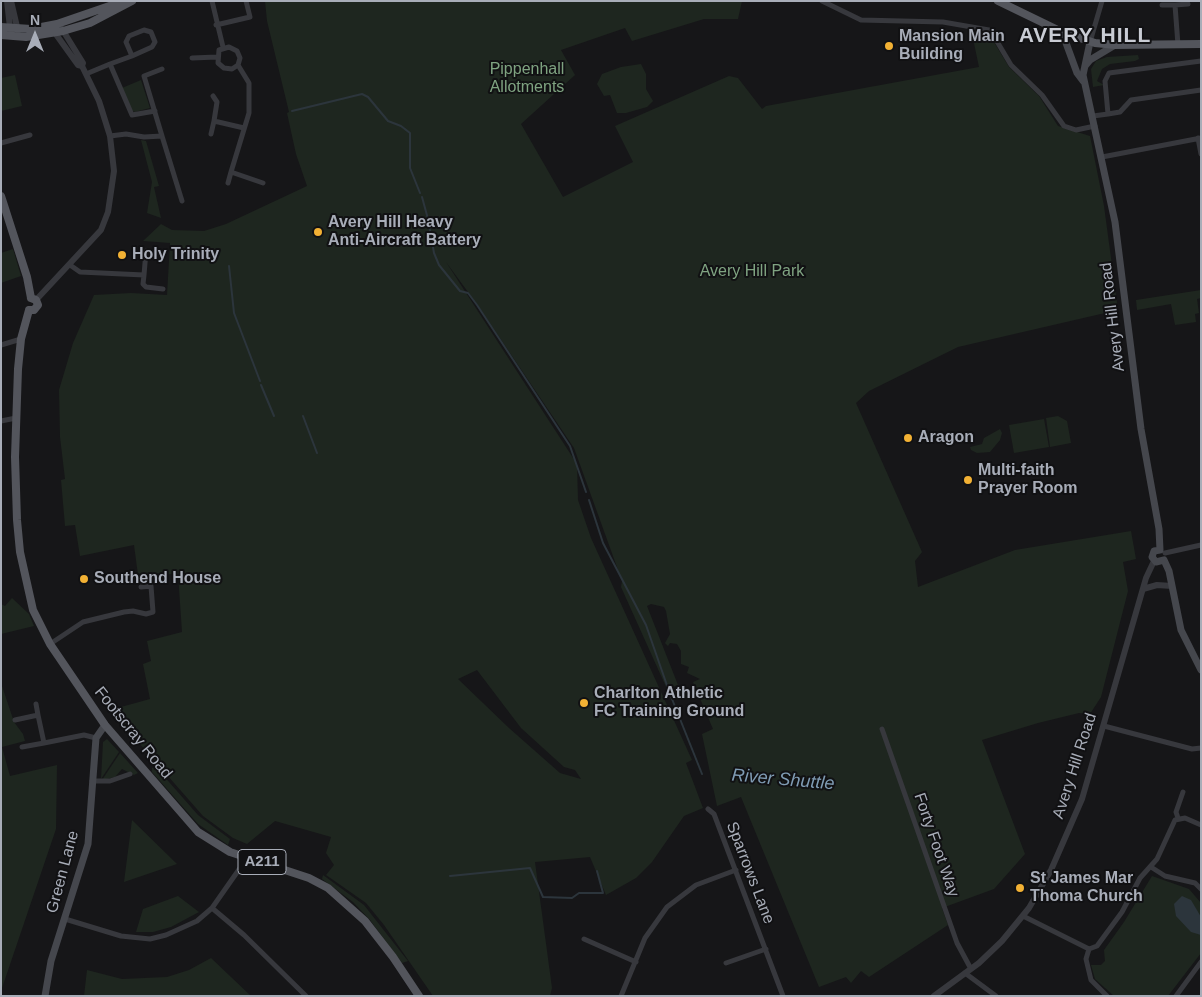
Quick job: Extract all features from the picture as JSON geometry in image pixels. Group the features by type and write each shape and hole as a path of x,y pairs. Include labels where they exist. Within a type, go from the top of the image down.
{"main road":[{"path":"1,36 57,24 98,7 124,1"},
{"path":"5,28 17,33 55,33 96,20 132,1"},
{"path":"998,1 1062,32 1090,42 1114,45 1201,44"},
{"name":"Avery Hill Road","path":"1062,32 1077,73 1085,84"},
{"name":"Avery Hill Road","path":"1090,42 1084,68 1085,84 1115,222 1141,429 1163,554 1181,630 1201,669"},
{"path":"1084,68 1090,60 1114,45"},
{"name":"A211","path":"1,196 34,299"},
{"name":"Footscray Road","path":"34,299 25,303 29,310 21,339 15,473 20,552 33,610 50,644 105,725 198,832 218,846 309,878 339,897 365,921 382,942 418,996"},
{"path":"1153,553 1163,554 1158,563 1154,561 1153,553"},
{"name":"Green Lane","path":"45,996 51,961 88,844 96,738 105,725"}],"street":[{"path":"5,28 7,1"},
{"path":"12,1 17,33"},
{"path":"212,1 216,25 223,47 217,57 218,63 224,68 232,68 238,65"},
{"path":"216,25 250,17 246,1"},
{"path":"822,1 861,20 943,22 989,30 1012,65 1042,95 1064,126 1076,130 1095,126"},
{"path":"1090,42 1102,1"},
{"path":"1162,5 1188,4"},
{"path":"1175,5 1178,45"},
{"path":"34,299 70,265 101,230 107,217 114,164 110,136 99,101 82,66 83,62 57,24"},
{"path":"57,24 55,33 78,65 82,66"},
{"path":"86,74 132,56 152,47 155,42 151,32 144,30 129,36 126,42 132,56"},
{"path":"223,47 232,47 237,51 240,58 238,65 249,83 249,113 228,183"},
{"path":"192,58 217,57"},
{"path":"1108,114 1105,81 1109,73 1201,61"},
{"path":"110,64 132,115 155,111"},
{"path":"162,69 144,76 182,201"},
{"path":"1093,116 1120,112 1131,100 1201,90"},
{"path":"211,134 217,102 213,96"},
{"path":"214,121 244,128"},
{"path":"110,136 126,134 144,137 162,136"},
{"path":"1,143 30,136"},
{"path":"1102,157 1200,138 1201,154"},
{"path":"231,172 263,183"},
{"path":"146,251 143,284 146,287 163,288"},
{"path":"70,265 80,272 144,275"},
{"path":"1,345 21,339"},
{"path":"1,421 16,418"},
{"path":"1163,554 1201,545"},
{"name":"Avery Hill Road","path":"934,996 971,969 997,946 1023,916 1051,870 1072,824 1084,791 1143,590 1154,561"},
{"path":"1143,590 1157,585 1172,586"},
{"path":"50,644 83,622 124,612 133,611 146,614 153,612 151,586 142,587"},
{"path":"36,704 44,742"},
{"path":"15,720 38,715"},
{"path":"1104,726 1192,748 1201,748"},
{"name":"Forty Foot Way","path":"882,729 957,943 971,969"},
{"path":"22,747 84,735 96,738"},
{"path":"92,781 110,781 130,774"},
{"path":"1178,818 1176,812 1183,792"},
{"name":"Sparrows Lane","path":"708,809 714,814 783,996"},
{"path":"1107,996 1091,980 1086,959 1090,949 1097,946 1108,935 1140,878 1157,859 1174,822 1178,818 1185,818 1201,825"},
{"path":"65,920 112,935 150,939 182,930 212,908 248,858"},
{"path":"1151,867 1165,876 1195,883 1201,889"},
{"path":"621,996 645,938 667,907 696,885 736,870"},
{"path":"212,908 244,935 306,996"},
{"path":"1023,916 1090,949"},
{"path":"584,939 636,962"},
{"name":"Sparrows Lane","path":"726,963 766,948"},
{"path":"1176,996 1201,962"},
{"path":"965,973 996,996"}],"green space":[{"path":"265,1 742,1 738,19 704,19 632,41 625,28 561,50 575,75 521,124 563,197 633,162 615,126 729,76 738,78 762,109 766,106 979,67 971,29 989,34 1009,67 1039,96 1058,126 1090,136 1104,206 1118,310 958,347 869,391 856,403 922,552 915,561 918,587 1015,550 1131,531 1136,559 1123,562 1128,591 1101,697 1090,714 1079,713 982,740 1025,854 994,889 942,908 948,925 869,977 861,971 851,983 846,977 819,987 741,797 717,806 702,734 713,729 693,682 700,679 687,673 689,667 681,664 681,651 677,644 670,643 668,646 665,643 670,634 664,607 651,604 647,606 678,685 667,689 621,587 622,581 574,448 479,307 446,262 577,464 578,500 591,538 692,760 686,763 703,808 684,816 652,862 636,878 606,895 590,857 535,862 552,988 550,996 433,996 384,925 366,903 326,875 334,865 326,853 331,837 275,821 247,844 233,838 203,816 110,710 150,699 143,664 151,661 147,641 182,632 178,574 138,575 134,545 80,556 75,525 65,526 61,480 65,479 60,437 59,390 73,343 94,295 131,293 167,295 170,243 143,241 161,224 172,230 204,231 226,224 307,186 296,154 287,113 289,112 267,21","holes":["477,670 521,728 564,767 575,770 581,779 560,773 458,679"]},
{"path":"1138,55 1139,59 1135,61 1110,64 1102,69 1097,81 1104,85 1093,87 1091,69 1096,61 1107,57"},
{"path":"641,64 646,74 646,89 653,101 647,107 626,113 617,113 610,95 604,96 597,84 602,74 621,67"},
{"path":"15,75 22,106 1,111 1,78"},
{"path":"141,80 150,108 135,112 131,110 122,88"},
{"path":"141,140 146,141 159,186 154,187 161,218 147,213 152,182"},
{"path":"13,249 21,276 1,283 1,253"},
{"path":"1201,290 1201,298 1197,299 1199,313 1195,314 1196,322 1175,325 1171,304 1137,310 1136,300"},
{"path":"1058,416 1067,421 1071,443 1050,447 1046,418"},
{"path":"1044,419 1049,447 1014,453 1009,425"},
{"path":"1000,429 1002,433 1000,440 990,452 977,453 971,450 970,447 982,444 984,438"},
{"path":"12,598 29,614 34,626 1,634 1,604 5,606"},
{"path":"1,683 14,722 23,734 25,741 2,747 10,776 57,765 56,829 1,991"},
{"path":"107,739 119,752 101,779 103,742"},
{"path":"120,753 138,773 134,775 122,769 115,777 102,780"},
{"path":"155,766 198,815 230,839 228,845 198,824 152,772 152,768"},
{"path":"132,820 177,864 124,882"},
{"path":"323,875 364,905 408,961 402,963 370,920 353,902 322,879"},
{"path":"1152,876 1189,889 1201,903 1201,953 1168,996 1114,996 1095,979 1091,965 1101,965 1105,961 1104,950 1124,922"},
{"path":"178,896 199,912 171,927 153,932 136,932 143,909"},
{"path":"211,958 251,996 84,996 87,970 122,979 167,977 189,970"}],"shaded area":[{"path":"1182,896 1191,900 1201,917 1201,935 1191,932 1176,916 1174,904"}],"waterway":[{"path":"292,111 362,94 368,97 388,121 401,126 410,133 410,168 420,193"},
{"path":"422,197 434,253 439,265 460,291 468,293 477,305 570,446 586,492"},
{"name":"River Shuttle","path":"229,266 234,313 260,381"},
{"name":"River Shuttle","path":"261,385 274,416"},
{"name":"River Shuttle","path":"303,416 317,453"},
{"path":"589,500 603,543 646,625 670,694 702,774"},
{"name":"River Shuttle","path":"450,876 530,868 543,897 572,898 579,893 603,893 597,871"}],"place":[{"name":"Mansion Main Building","path":"889,46"},
{"name":"Avery Hill Heavy Anti-Aircraft Battery","path":"318,232"},
{"name":"Holy Trinity","path":"122,255"},
{"name":"Aragon","path":"908,438"},
{"name":"Multi-faith Prayer Room","path":"968,480"},
{"name":"Southend House","path":"84,579"},
{"name":"Charlton Athletic FC Training Ground","path":"584,703"},
{"name":"St James Mar Thoma Church","path":"1020,888"}],"district":[{"name":"AVERY HILL","path":"1085,36"}],"park label":[{"name":"Pippenhall Allotments","path":"527,79"},
{"name":"Avery Hill Park","path":"752,272"}]}
